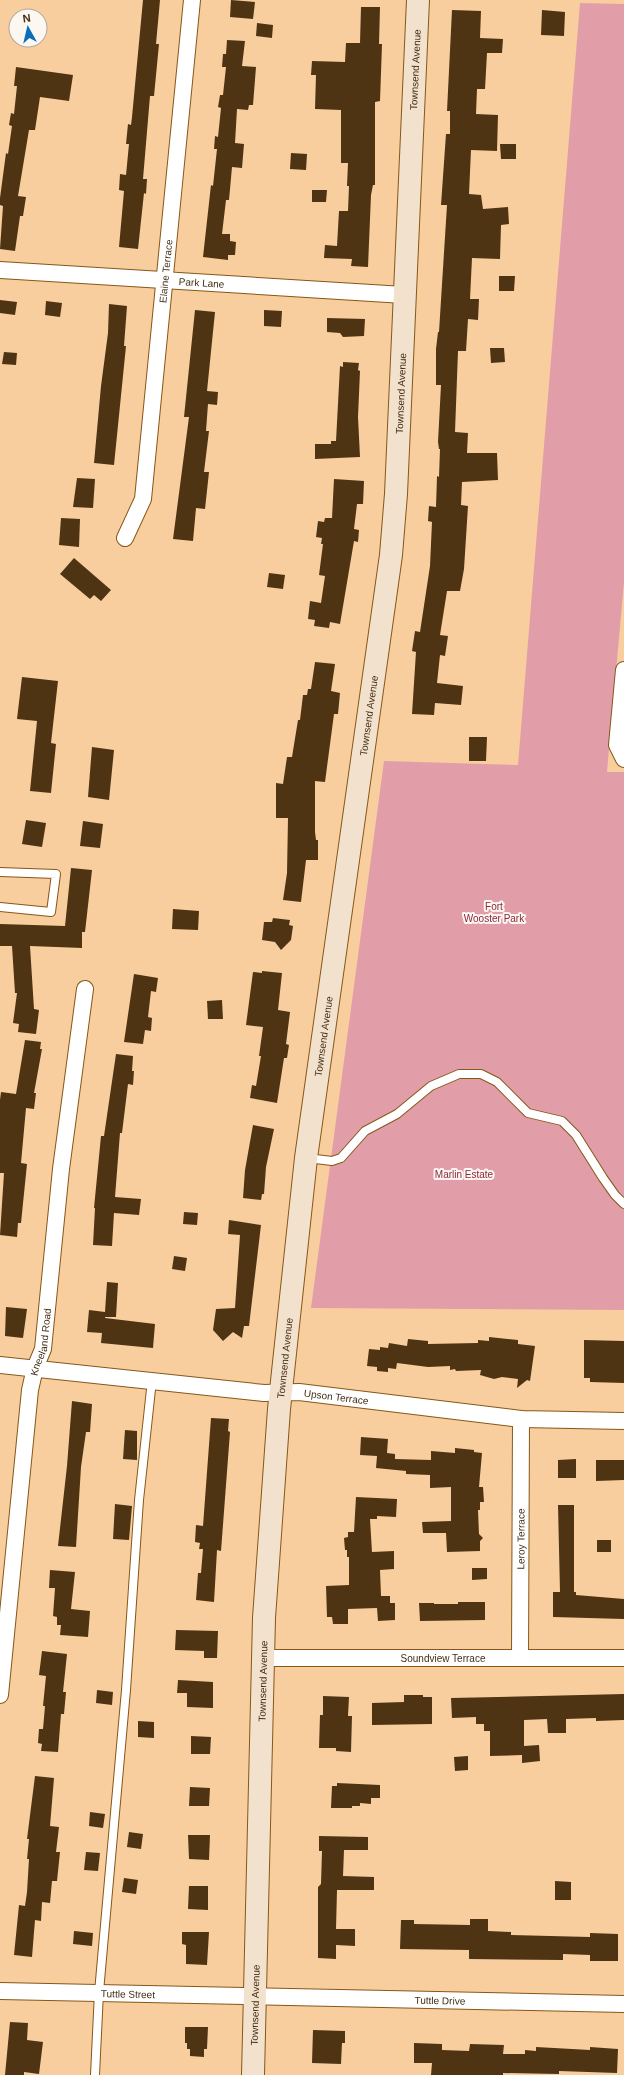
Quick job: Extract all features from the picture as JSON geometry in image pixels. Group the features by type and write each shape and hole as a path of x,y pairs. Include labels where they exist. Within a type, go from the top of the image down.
{"main road":[{"name":"Townsend Avenue","path":"253,2075 263,1658 268,1562 281,1392 306,1158 391,555 396,494 418,0"}],"street":[{"name":"Elaine Terrace","path":"124,538 143,499 192,0"},
{"name":"Park Lane","path":"0,270 404,295"},
{"path":"622,756 617,745 624,670"},
{"name":"Kneeland Road","path":"0,1695 30,1390 35,1368 43,1349 62,1169 85,989"},
{"name":"Upson Terrace","path":"0,1365 264,1393 299,1392 521,1419 624,1421"},
{"name":"Leroy Terrace","path":"520,1658 521,1419"},
{"name":"Soundview Terrace","path":"263,1658 624,1658"},
{"name":"Tuttle Street","path":"0,1991 255,1996"},
{"name":"Tuttle Drive","path":"255,1996 624,2004"}],"lane":[{"path":"0,872 56,874 51,912 0,907"},
{"path":"306,1158 332,1161 341,1158 365,1131 397,1114 431,1086 459,1074 481,1074 497,1082 528,1113 562,1121 576,1135 614,1195 624,1204"},
{"path":"95,2075 99,1992 126,1690 139,1500 152,1380"}],"green space":[{"name":"Fort Wooster Park","path":"580,3 624,4 624,582 607,772 624,772 624,1310 311,1308 384,761 518,765"}],"building":[{"path":"143,0 160,0 156,44 159,44 154,96 150,96 143,179 147,179 146,194 144,193 138,249 119,247 124,191 119,190 120,174 126,175 129,144 126,144 128,124 131,125 132,117"},
{"path":"231,0 255,2 253,19 230,17"},
{"path":"361,7 380,7 379,44 382,44 380,101 375,102 375,185 373,185 371,195 368,267 351,266 352,259 324,258 325,245 337,246 339,211 348,211 348,163 341,163 341,110 315,109 316,75 311,75 312,61 345,62 346,43 360,43"},
{"path":"452,10 481,11 480,38 503,39 502,53 487,53 485,89 477,89 476,114 498,115 497,151 471,150 469,194 481,195 483,209 508,207 509,224 501,225 500,259 472,258 470,299 479,299 478,320 468,319 466,351 458,351 455,432 468,433 467,453 497,453 498,480 462,482 461,505 468,506 464,569 460,591 447,591 440,635 448,636 445,656 440,655 437,683 463,686 461,705 435,703 434,715 412,714 416,652 412,651 415,631 420,632 430,566 432,522 428,521 429,506 436,507 437,476 439,477 440,449 438,442 441,385 436,385 436,349 439,332 447,205 441,205 446,134 450,134 450,111 447,111"},
{"path":"542,10 565,12 564,36 541,35"},
{"path":"257,23 273,25 272,38 256,36"},
{"path":"227,40 245,41 242,66 256,67 253,105 249,105 248,110 237,109 235,143 244,144 242,168 232,167 229,200 226,200 222,234 230,234 230,241 236,242 235,255 228,255 228,260 203,257 211,185 213,186 217,149 214,149 215,136 218,137 221,108 218,107 220,95 223,95 226,67 222,67 223,54 226,54"},
{"path":"16,67 73,75 69,101 40,97 35,130 29,130 18,196 26,197 23,216 20,216 15,251 0,249 3,206 0,205 0,198 6,153 8,154 12,126 9,125 11,113 14,114 17,86 14,86"},
{"path":"500,144 516,144 516,159 501,159"},
{"path":"291,153 307,154 306,170 290,169"},
{"path":"312,190 327,190 326,202 312,202"},
{"path":"499,276 515,276 514,291 499,291"},
{"path":"0,300 17,302 15,315 0,313"},
{"path":"46,301 62,303 60,317 45,315"},
{"path":"109,304 127,306 124,346 126,346 114,465 94,463 101,386 108,333"},
{"path":"195,310 215,312 207,391 218,392 217,405 208,404 206,431 209,431 204,472 209,472 205,509 196,508 193,541 173,539 189,417 184,417"},
{"path":"264,310 282,311 281,327 264,326"},
{"path":"327,318 365,319 364,336 343,337 340,333 327,332"},
{"path":"490,348 504,348 505,362 491,363"},
{"path":"4,352 17,353 16,365 2,364"},
{"path":"343,362 359,363 358,417 360,457 315,459 315,444 331,444 331,441 336,441 340,366 343,367"},
{"path":"77,478 95,479 93,508 73,507"},
{"path":"334,479 364,481 363,504 357,504 354,529 359,530 358,542 354,541 340,624 330,622 329,628 314,626 315,620 308,619 310,601 321,603 325,576 319,575 323,544 321,544 322,538 316,537 318,521 324,522 325,518 332,518"},
{"path":"61,518 80,519 79,547 59,545"},
{"path":"74,558 111,590 101,601 94,595 90,599 60,574"},
{"path":"269,573 285,575 283,589 267,587"},
{"path":"315,662 335,664 331,691 340,693 338,714 334,714 325,782 315,781 315,832 316,840 318,840 318,860 306,860 301,902 283,900 287,873 288,818 276,818 276,783 283,784 287,757 292,757 298,720 300,720 303,695 307,695 308,689 311,689"},
{"path":"22,677 58,681 51,743 56,744 51,793 30,791 37,721 17,719"},
{"path":"469,737 487,737 486,761 469,761"},
{"path":"92,747 114,750 109,800 88,797"},
{"path":"26,820 46,823 42,847 22,844"},
{"path":"83,821 103,824 100,848 80,846"},
{"path":"71,868 92,870 85,932 82,932 82,948 30,946 34,1009 39,1010 36,1034 18,1032 19,1024 13,1023 17,993 15,993 12,946 0,946 0,924 65,926"},
{"path":"173,909 199,911 198,930 172,929"},
{"path":"273,918 290,920 289,925 293,926 291,940 281,950 275,942 262,940 264,922 272,922"},
{"path":"262,971 282,973 278,1010 290,1012 286,1044 289,1045 287,1058 284,1058 277,1103 250,1098 252,1085 256,1086 261,1056 259,1056 263,1027 246,1025 253,972 262,973"},
{"path":"134,974 158,978 156,992 151,991 148,1017 152,1018 151,1031 145,1030 143,1044 124,1042"},
{"path":"222,1000 223,1019 208,1019 207,1001"},
{"path":"25,1040 41,1042 40,1049 42,1049 34,1093 36,1093 34,1109 26,1108 21,1163 27,1164 21,1223 18,1223 17,1237 0,1235 4,1173 0,1173 0,1100 1,1092 16,1094"},
{"path":"116,1054 133,1056 132,1071 134,1071 133,1085 128,1084 122,1133 120,1133 115,1197 141,1199 139,1215 114,1213 112,1246 93,1245 94,1208 101,1136 104,1136"},
{"path":"253,1125 274,1129 266,1167 264,1194 262,1194 261,1200 243,1198 245,1170"},
{"path":"184,1212 198,1213 197,1225 183,1224"},
{"path":"229,1220 261,1225 249,1326 244,1326 242,1338 233,1332 223,1341 213,1330 216,1309 235,1308 240,1235 228,1234"},
{"path":"174,1256 187,1258 185,1271 172,1269"},
{"path":"107,1282 118,1283 116,1317 105,1318 155,1324 153,1348 101,1343 102,1333 87,1332 89,1310 105,1312"},
{"path":"6,1307 27,1309 23,1338 5,1336"},
{"path":"489,1337 518,1340 518,1344 535,1346 530,1381 527,1380 517,1388 518,1379 502,1377 494,1379 480,1375 481,1370 456,1371 455,1369 450,1370 450,1366 428,1367 397,1363 396,1369 388,1368 388,1372 377,1371 377,1367 367,1366 369,1349 380,1350 380,1347 388,1348 389,1343 407,1346 408,1339 428,1341 428,1344 478,1343 478,1340 489,1341"},
{"path":"584,1340 624,1341 624,1383 590,1382 590,1378 584,1378"},
{"path":"72,1401 92,1404 90,1432 86,1432 81,1467 76,1547 58,1546 67,1466"},
{"path":"211,1418 229,1419 228,1431 230,1432 221,1551 217,1550 214,1602 196,1600 198,1573 201,1573 203,1549 199,1549 200,1543 195,1542 196,1525 203,1526"},
{"path":"125,1430 137,1431 137,1460 123,1459"},
{"path":"361,1437 388,1439 387,1453 395,1454 395,1459 431,1460 431,1451 455,1453 455,1448 474,1450 474,1452 482,1453 479,1487 483,1487 484,1502 480,1502 480,1510 478,1510 479,1534 483,1538 480,1541 480,1551 447,1552 446,1533 423,1533 422,1522 451,1521 451,1487 430,1488 430,1475 406,1474 406,1471 376,1468 377,1456 360,1455"},
{"path":"576,1459 576,1478 558,1478 558,1460"},
{"path":"596,1460 624,1460 624,1480 596,1481"},
{"path":"356,1497 397,1499 396,1517 377,1516 377,1519 370,1519 372,1552 394,1551 394,1569 380,1570 381,1596 390,1596 390,1603 395,1603 395,1620 378,1621 377,1608 348,1609 348,1624 333,1624 332,1617 327,1617 326,1586 349,1585 349,1557 347,1557 347,1550 345,1550 344,1538 348,1537 348,1532 354,1532"},
{"path":"115,1504 132,1506 129,1540 113,1539"},
{"path":"558,1505 574,1505 574,1592 576,1592 576,1595 624,1599 624,1619 553,1617 553,1592 560,1592"},
{"path":"597,1540 611,1540 611,1552 597,1552"},
{"path":"472,1568 487,1568 487,1579 472,1580"},
{"path":"50,1570 75,1572 71,1609 90,1611 88,1637 60,1635 61,1625 57,1625 57,1617 53,1616 55,1588 49,1588"},
{"path":"458,1602 485,1602 485,1620 420,1621 419,1603 458,1604"},
{"path":"176,1630 218,1631 217,1658 204,1658 204,1651 175,1650"},
{"path":"42,1651 67,1654 63,1692 66,1692 64,1714 61,1714 58,1752 41,1751 42,1744 38,1743 39,1729 43,1729 45,1706 43,1706 46,1676 39,1675"},
{"path":"178,1680 213,1682 213,1708 187,1707 187,1693 177,1693"},
{"path":"97,1690 113,1692 112,1705 96,1703"},
{"path":"624,1694 624,1720 596,1721 596,1718 566,1719 566,1733 548,1733 547,1719 524,1720 524,1746 539,1745 540,1761 522,1763 522,1755 490,1756 490,1731 484,1731 484,1724 476,1724 476,1717 452,1718 451,1698"},
{"path":"404,1695 423,1695 423,1697 432,1697 432,1724 372,1725 372,1703 404,1702"},
{"path":"323,1696 349,1697 348,1716 352,1716 351,1752 336,1751 336,1748 319,1748 320,1715 323,1715"},
{"path":"138,1721 154,1722 154,1738 138,1737"},
{"path":"191,1736 211,1737 210,1754 191,1754"},
{"path":"468,1756 468,1770 455,1771 454,1757"},
{"path":"35,1776 54,1778 50,1826 59,1827 56,1852 60,1852 57,1881 52,1881 50,1903 42,1902 41,1921 35,1920 32,1957 14,1955 19,1905 25,1906 27,1892 29,1859 27,1859 29,1839 27,1839"},
{"path":"337,1783 380,1785 380,1798 371,1798 371,1804 360,1803 360,1806 352,1806 352,1808 331,1808 332,1786 337,1786"},
{"path":"190,1787 210,1788 209,1806 189,1806"},
{"path":"90,1812 105,1814 103,1828 89,1826"},
{"path":"129,1832 143,1834 141,1849 127,1847"},
{"path":"188,1835 210,1835 209,1860 189,1859"},
{"path":"319,1836 368,1837 368,1850 344,1850 343,1876 374,1877 374,1890 337,1890 336,1929 355,1929 355,1946 336,1945 336,1959 318,1958 318,1887 321,1884 322,1851 319,1851"},
{"path":"86,1852 100,1853 98,1871 84,1870"},
{"path":"124,1878 138,1880 136,1894 122,1892"},
{"path":"555,1881 571,1882 571,1900 555,1900"},
{"path":"189,1886 208,1886 208,1910 188,1909"},
{"path":"470,1919 488,1919 488,1931 511,1932 511,1935 590,1937 590,1933 618,1934 618,1961 590,1961 590,1955 563,1954 563,1960 469,1959 469,1950 400,1949 401,1920 414,1920 414,1924 470,1925"},
{"path":"74,1931 93,1933 92,1946 73,1944"},
{"path":"182,1932 209,1932 207,1965 186,1964 186,1945 182,1944"},
{"path":"10,2022 28,2023 27,2040 43,2042 39,2074 24,2072 24,2075 5,2075"},
{"path":"185,2027 208,2027 207,2049 204,2049 204,2057 190,2056 190,2049 187,2049 187,2043 185,2043"},
{"path":"313,2030 345,2031 345,2043 342,2043 341,2064 312,2063"},
{"path":"414,2043 442,2044 442,2050 469,2051 470,2044 504,2045 503,2054 525,2054 525,2050 536,2051 536,2047 590,2050 590,2047 618,2049 617,2073 559,2071 559,2074 503,2073 503,2075 431,2075 432,2063 414,2063"}],"park label":[{"name":"Marlin Estate","path":"464,1174"}]}
